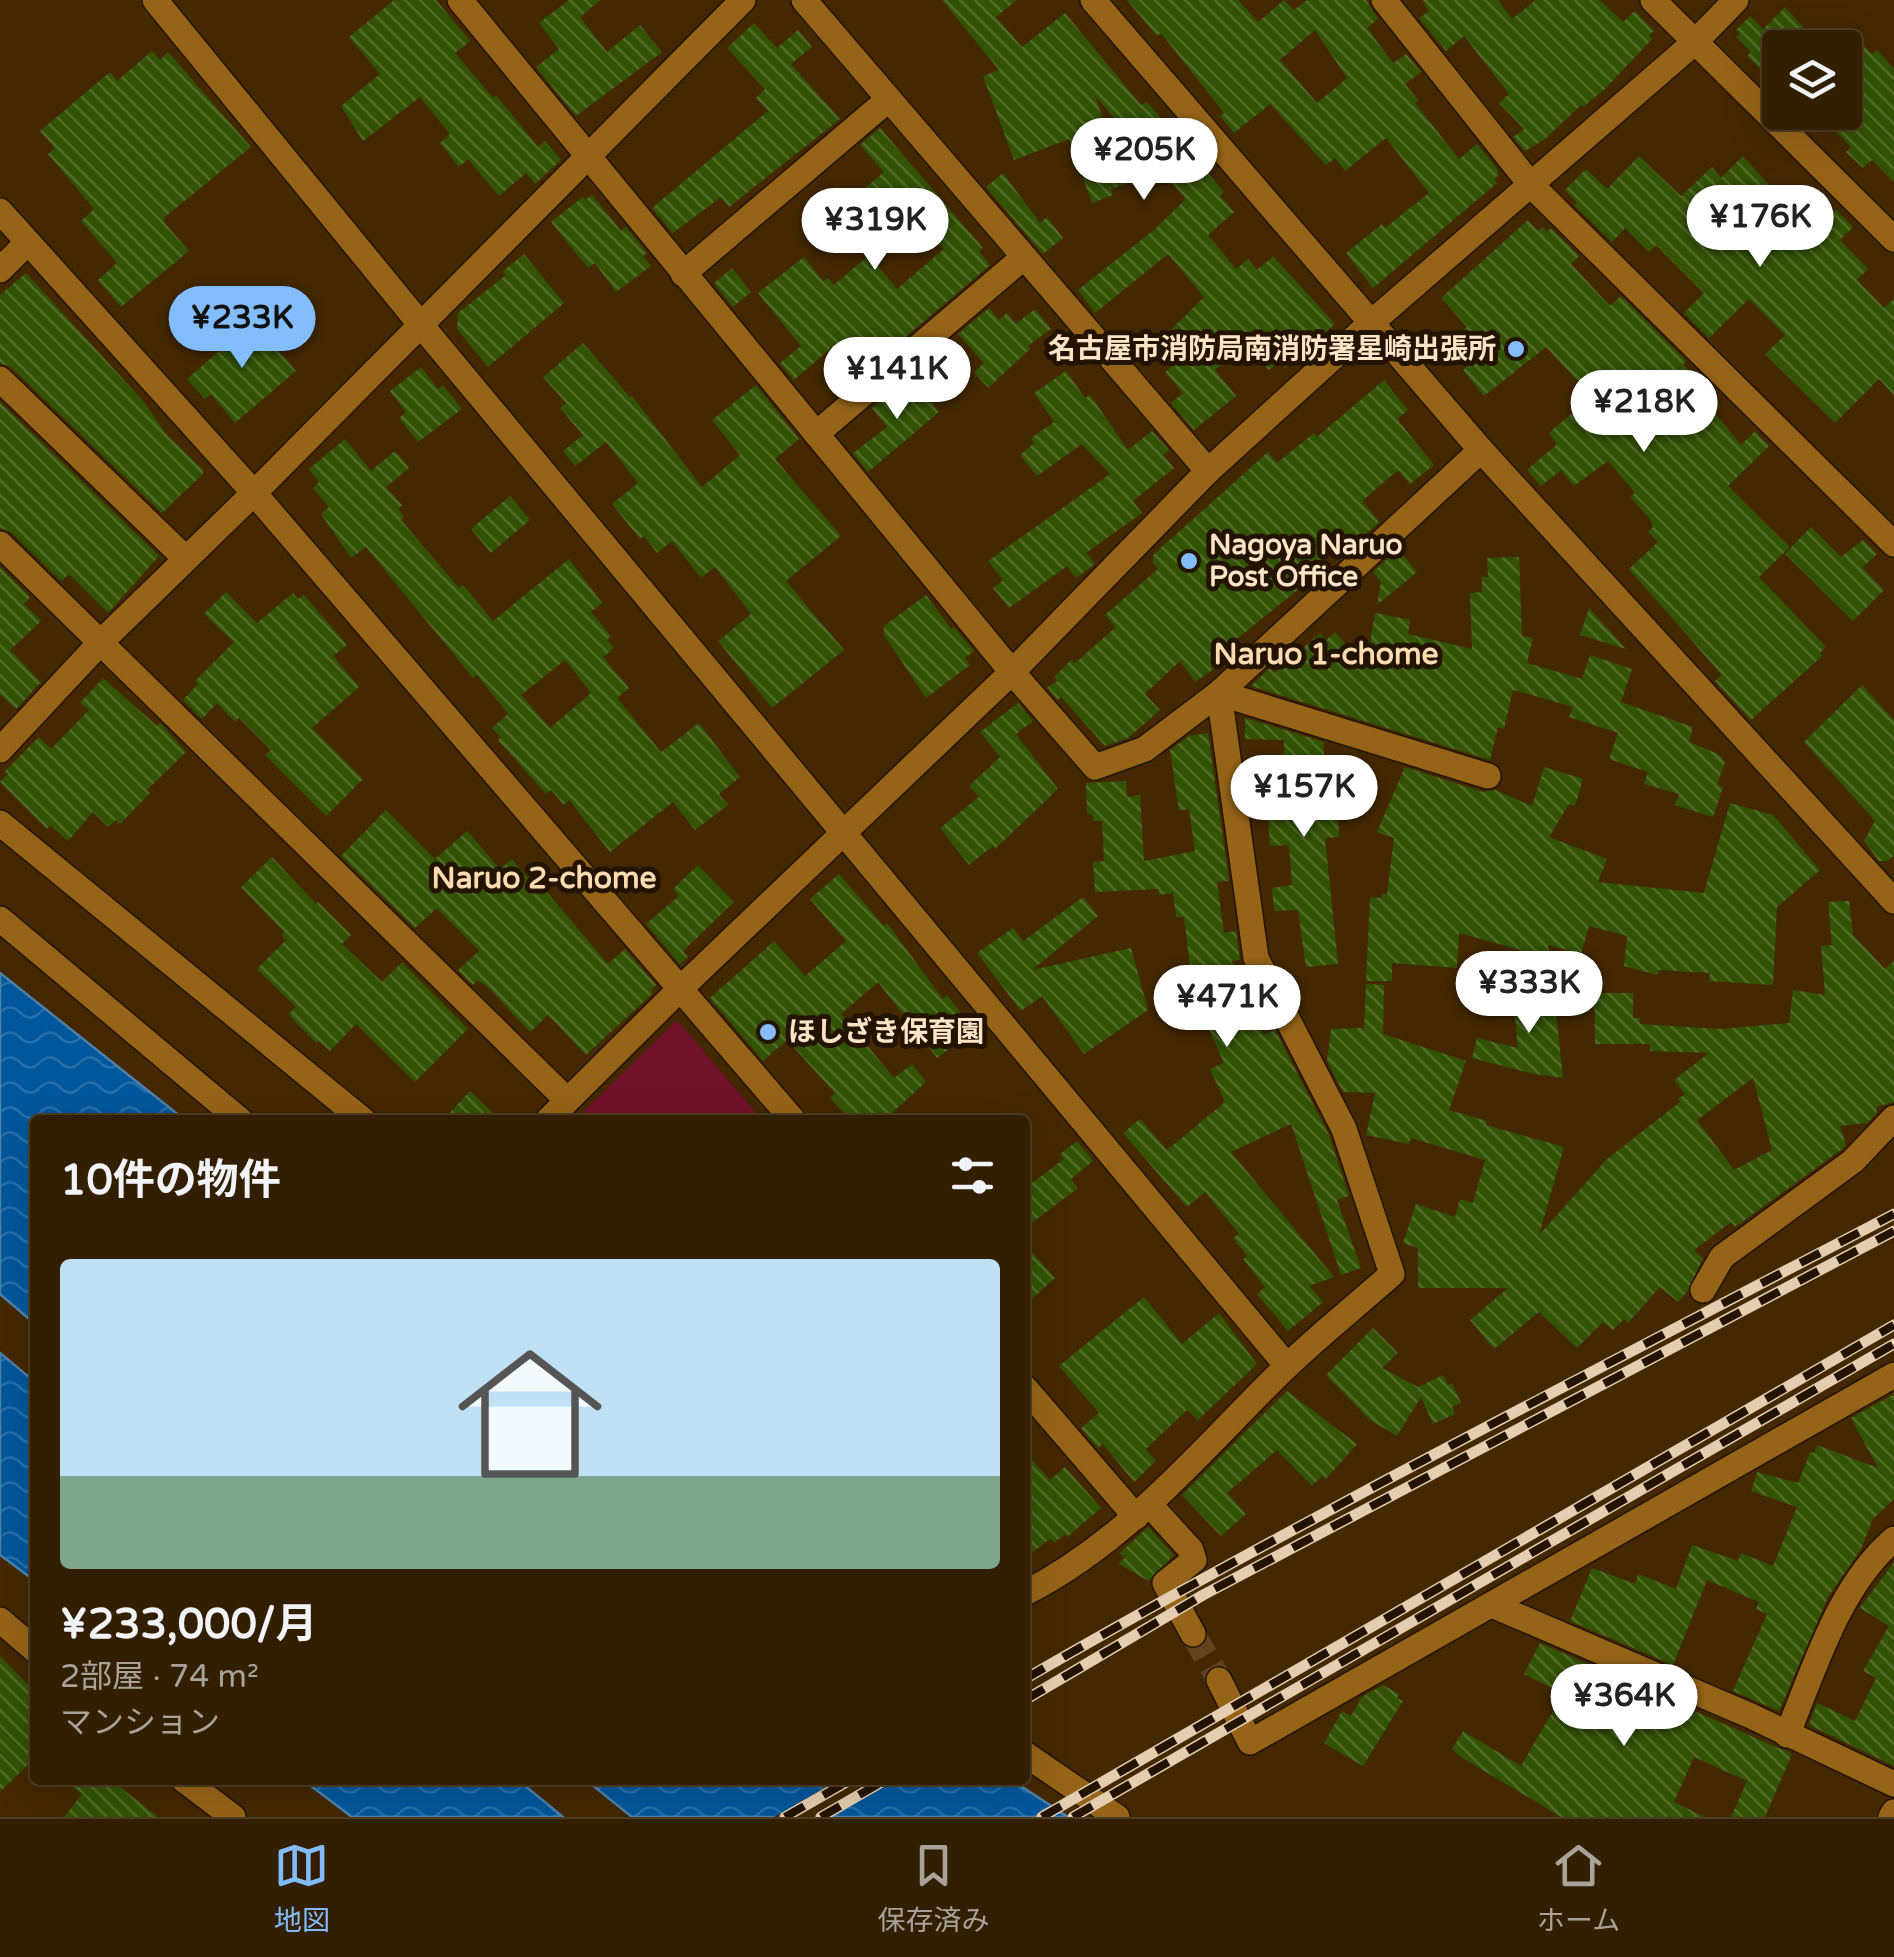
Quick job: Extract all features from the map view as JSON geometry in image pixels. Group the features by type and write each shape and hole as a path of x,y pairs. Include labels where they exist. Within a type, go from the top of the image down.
{"street":[{"path":"156,0 421,325 1287,1366"},
{"path":"460,0 1012,672 1095,767 1146,748 1219,693 1481,450"},
{"path":"5,735 254,492 743,0"},
{"path":"804,0 1208,471"},
{"path":"1092,0 1481,450 1892,893"},
{"path":"1384,0 1531,185 1894,544"},
{"path":"1654,0 1894,239"},
{"path":"553,1115 1012,672 1208,471 1372,322 1695,42 1736,0"},
{"path":"683,274 889,100"},
{"path":"0,211 254,492 789,1115"},
{"path":"0,270 28,242"},
{"path":"816,434 1024,256"},
{"path":"0,380 185,558"},
{"path":"0,544 568,1100"},
{"path":"1219,693 1488,776"},
{"path":"1030,1590 1069,1571 1142,1510 1287,1366 1392,1274 1344,1129 1256,958 1219,693"},
{"path":"0,823 357,1115"},
{"path":"0,919 234,1115"},
{"path":"1703,1290 1722,1257 1853,1162 1894,1118"},
{"path":"1219,1680 1250,1742 1894,1375"},
{"path":"1030,1393 1142,1510 1191,1550 1194,1560 1165,1583 1193,1634"},
{"path":"1787,1735 1843,1605 1876,1554 1894,1538"},
{"path":"1492,1605 1752,1716 1894,1784"},
{"path":"0,1620 30,1646"},
{"path":"1030,1757 1117,1817"},
{"path":"191,1785 233,1817"}],"shaded area":[{"path":"677,1020 758,1115 580,1115"}],"water":[{"path":"0,973 179,1115 30,1115 30,1320 0,1294"},
{"path":"0,1353 30,1378 30,1577 0,1555"},
{"path":"310,1785 524,1785 563,1817 352,1817"},
{"path":"592,1785 1020,1785 1068,1817 632,1817"}],"pier":[{"path":"829,1785 884,1785 829,1817 774,1817"}],"building":[{"path":"394,0 436,0 470,41 455,53 538,147 545,141 561,160 535,184 526,173 499,196 468,159 459,167 440,143 450,134 420,97 363,141 341,106 380,74 349,37"},
{"path":"569,0 600,0 580,17 607,52 640,25 662,52 576,116 536,67 559,49 539,23"},
{"path":"942,0 1017,0 996,17 1022,47 1065,13 1141,105 1147,102 1224,192 1220,196 1234,212 1208,235 1236,269 1248,259 1257,270 1273,256 1335,324 1285,368 1280,361 1269,370 1247,344 1215,370 1236,396 1194,430 1171,403 1183,393 1165,372 1192,352 1172,329 1204,297 1168,254 1095,313 1078,290 1186,199 1095,96 1126,184 1111,189 1113,195 1092,203 1069,139 1014,160 983,76 999,70"},
{"path":"1127,0 1238,0 1258,22 1284,0 1294,10 1307,0 1366,0 1378,19 1367,28 1393,63 1406,54 1421,72 1405,84 1418,100 1415,103 1459,159 1477,144 1496,167 1497,183 1373,288 1346,253 1429,193 1386,138 1345,171 1335,158 1326,165 1270,104 1234,133 1220,116 1224,113 1161,33 1157,36","holes":["1315,30 1347,78 1317,103 1280,60"]},
{"path":"1422,0 1498,0 1512,19 1536,0 1600,0 1623,22 1635,11 1654,31 1649,35 1652,39 1605,89 1525,151 1513,137 1524,129 1499,103 1509,94 1464,36 1446,51 1419,18 1429,11"},
{"path":"1785,7 1806,30 1762,30 1762,71 1747,56 1751,52 1736,37 1740,34 1736,30 1750,16 1763,29"},
{"path":"754,23 777,48 798,30 812,47 791,64 840,119 729,207 721,197 673,233 652,208 768,111 756,98 765,89 727,48"},
{"path":"1862,44 1872,54 1877,50 1894,69 1894,182 1872,160 1863,168 1846,152 1851,147 1834,130 1862,130"},
{"path":"152,51 160,60 168,52 251,147 166,216 163,221 189,251 121,307 98,280 117,263 81,221 94,209 48,154 55,148 40,131 110,72 117,81"},
{"path":"880,128 983,248 979,251 990,265 857,378 832,347 794,380 780,363 801,346 758,293 804,257 823,281 828,278 834,285 869,255 897,289 944,249 913,214 870,251 837,212 884,172 860,145"},
{"path":"1639,156 1681,196 1712,167 1721,178 1743,156 1786,204 1805,186 1830,214 1835,209 1853,227 1840,240 1868,269 1857,280 1884,308 1894,299 1894,395 1879,379 1835,423 1765,354 1785,335 1749,299 1709,338 1684,313 1704,293 1656,245 1649,252 1625,228 1612,242 1574,205 1577,202 1565,190 1586,169 1607,189"},
{"path":"1003,173 1040,223 1047,217 1063,238 1043,254 986,187"},
{"path":"592,195 621,231 626,227 647,253 643,256 651,266 616,292 595,263 588,268 551,222 583,197 585,200"},
{"path":"1528,220 1538,231 1551,228 1579,256 1571,264 1610,306 1621,296 1686,361 1683,364 1720,407 1714,412 1741,445 1755,431 1769,446 1728,486 1790,547 1759,577 1826,647 1820,653 1822,656 1751,720 1715,681 1722,675 1629,569 1658,542 1648,532 1653,527 1650,519 1630,497 1635,493 1608,461 1574,486 1561,470 1541,486 1527,470 1557,444 1549,433 1592,396 1546,347 1484,396 1463,370 1476,359 1457,335 1467,327 1441,298"},
{"path":"524,254 564,303 488,367 457,329 458,313 506,275 503,271"},
{"path":"732,268 751,292 733,307 714,283"},
{"path":"26,273 144,402 166,434 203,470 162,513 11,367 0,363 0,295"},
{"path":"989,308 999,320 1007,313 1016,324 1035,309 1051,329 1028,346 1030,349 988,388 974,372 984,363 958,334"},
{"path":"246,315 296,371 235,423 211,394 205,399 187,379 232,340 225,333"},
{"path":"583,343 632,396 702,487 740,455 712,420 756,385 799,439 775,459 841,536 786,581 844,650 772,708 718,641 751,614 715,567 701,578 672,541 657,553 644,536 640,539 612,504 638,483 606,442 575,466 563,451 583,435 560,408 566,403 543,377"},
{"path":"421,367 438,389 443,385 462,409 418,442 399,418 406,412 390,391"},
{"path":"1066,371 1085,398 1090,395 1128,450 1152,431 1169,450 1163,455 1174,468 1133,501 1142,513 1086,553 1095,564 1076,578 1067,566 1009,608 993,588 1003,580 988,561 1110,474 1082,444 1037,476 1020,455 1034,443 1031,438 1054,422 1034,393"},
{"path":"910,375 939,412 868,472 853,453 887,427 872,408"},
{"path":"1384,380 1408,410 1397,419 1434,465 1410,484 1398,470 1362,501 1379,521 1377,524 1352,547 1349,543 1332,556 1329,553 1298,576 1305,584 1219,653 1225,661 1195,682 1180,661 1145,694 1160,710 1128,738 1105,746 1047,687 1058,681 1054,677 1116,627 1105,615 1158,569 1153,555 1268,452 1277,463 1314,433 1317,437"},
{"path":"0,402 159,556 108,613 69,574 61,581 11,532 0,528"},
{"path":"345,439 371,471 395,451 409,468 386,487 402,505 398,509 404,517 401,520 493,621 569,559 602,603 591,612 611,636 607,640 614,648 603,657 629,688 617,698 661,752 699,723 740,777 719,794 728,805 695,830 673,802 610,852 569,800 564,805 551,790 546,794 498,740 501,737 492,728 508,714 477,675 473,678 366,547 351,558 321,514 329,507 313,488 319,482 309,469","holes":["565,660 591,693 550,728 521,695"]},
{"path":"510,496 530,520 491,553 471,529"},
{"path":"1811,527 1841,557 1863,540 1877,554 1862,568 1884,590 1853,621 1785,554"},
{"path":"1398,549 1417,572 1377,605 1381,582 1373,572"},
{"path":"1519,557 1522,636 1533,638 1527,663 1582,679 1590,655 1632,669 1621,702 1693,727 1689,742 1718,754 1725,762 1717,785 1723,787 1713,817 1675,805 1679,794 1644,784 1648,772 1609,759 1618,733 1569,717 1573,707 1549,700 1513,690 1504,729 1498,727 1490,760 1251,686 1270,668 1274,673 1320,633 1326,640 1335,632 1366,667 1375,613 1410,620 1408,634 1472,649 1470,593 1482,592 1482,577 1488,577 1487,558"},
{"path":"0,567 30,597 24,604 41,621 10,650 41,682 16,709 0,694"},
{"path":"226,592 257,623 293,593 298,599 304,595 347,645 333,656 359,687 312,728 363,779 326,816 265,755 271,750 239,718 235,722 217,703 202,719 183,700 198,684 195,681 234,642 204,614"},
{"path":"926,595 951,629 954,627 974,651 965,658 970,665 926,698 884,635 884,626"},
{"path":"1589,608 1626,649 1580,635"},
{"path":"103,678 157,726 160,723 186,752 147,790 150,793 120,824 116,820 108,827 93,812 68,841 50,825 47,829 0,782 8,774 5,771 39,737 51,749 89,710 80,703"},
{"path":"1862,685 1894,720 1894,856 1887,861 1879,861 1864,841 1875,821 1804,742"},
{"path":"1018,703 1033,721 1016,734 1058,789 995,849 993,846 969,865 940,828 979,797 969,786 1000,757 980,732"},
{"path":"1245,718 1324,742 1324,797 1337,796 1339,837 1325,838 1338,964 1306,967 1298,910 1274,911 1272,888 1292,885 1289,845 1270,846 1267,804 1284,802 1284,740 1245,739"},
{"path":"1208,733 1229,881 1217,882 1224,933 1236,931 1240,960 1231,961 1248,988 1244,990 1264,1035 1275,1030 1329,1135 1349,1196 1337,1200 1361,1268 1341,1275 1291,1124 1231,1152 1334,1277 1309,1286 1323,1302 1288,1331 1257,1294 1265,1287 1243,1259 1247,1256 1233,1238 1239,1234 1205,1192 1187,1207 1123,1133 1140,1119 1167,1150 1225,1102 1210,1069 1224,1063 1208,1027 1226,1019 1201,975 1191,976 1184,917 1176,917 1173,893 1159,895 1158,889 1095,892 1093,862 1104,861 1102,821 1093,821 1087,813 1086,783 1126,781 1127,797 1140,795 1144,861 1195,851 1189,809 1179,811 1170,750 1189,736"},
{"path":"1405,767 1483,792 1495,790 1532,806 1544,767 1583,779 1575,806 1569,804 1549,837 1607,859 1598,882 1704,893 1730,803 1773,815 1820,870 1777,907 1773,985 1709,981 1710,973 1659,970 1658,975 1624,966 1627,936 1589,926 1581,954 1548,945 1550,958 1459,933 1457,968 1392,963 1392,981 1366,981 1370,897 1382,898 1382,894 1387,894 1394,838 1377,832"},
{"path":"386,810 435,859 467,831 500,869 512,859 542,895 546,891 608,964 625,949 656,985 653,993 586,1055 548,1015 530,1032 487,986 478,980 473,985 458,970 479,951 437,908 415,928 341,856"},
{"path":"272,857 351,935 342,944 382,982 402,962 468,1029 415,1082 356,1024 330,1051 319,1041 316,1043 288,1014 296,1007 257,969 286,940 281,935 284,932 241,887"},
{"path":"698,865 734,902 683,951 688,957 680,964 646,924 679,896 673,889"},
{"path":"839,874 884,926 887,923 943,999 947,995 974,1030 937,1058 878,982 841,1014 894,1078 912,1064 926,1082 890,1115 846,1115 830,1098 835,1093 787,1040 763,1061 710,998 774,941 805,976 846,941 810,899"},
{"path":"1083,897 1098,916 1032,970 1131,948 1148,1010 1084,1054 1042,996 1021,1011 977,953 1013,928 1023,941"},
{"path":"1849,901 1853,935 1885,969 1894,961 1894,1102 1876,1107 1877,1113 1867,1123 1840,1126 1846,1145 1842,1149 1735,1227 1731,1222 1694,1250 1703,1258 1678,1302 1660,1287 1628,1323 1624,1319 1613,1330 1603,1322 1577,1348 1539,1312 1494,1349 1470,1320 1508,1288 1418,1288 1418,1248 1403,1243 1416,1204 1455,1217 1460,1199 1473,1203 1485,1160 1411,1138 1409,1144 1366,1135 1375,1093 1343,1092 1327,1061 1331,1029 1364,1028 1366,984 1384,985 1383,1034 1466,1061 1449,1110 1564,1147 1539,1235 1607,1159 1680,1102 1678,1099 1685,1094 1674,1080 1709,1053 1650,1051 1650,1044 1595,1044 1594,993 1633,993 1633,1018 1640,1018 1640,1024 1719,1029 1789,1023 1793,990 1825,995 1821,946 1832,945 1828,902","holes":["1753,1078 1772,1150 1734,1170 1697,1120"]},
{"path":"1553,986 1563,1078 1472,1058 1477,1038 1518,1048 1512,991"},
{"path":"470,1091 495,1115 448,1115"},
{"path":"1077,1141 1093,1161 1071,1179 1078,1188 1030,1224 1030,1184 1064,1159 1060,1154"},
{"path":"1030,1250 1055,1278 1030,1300"},
{"path":"1144,1297 1182,1344 1219,1313 1257,1364 1198,1420 1187,1410 1146,1449 1156,1461 1134,1482 1103,1444 1098,1448 1081,1428 1099,1413 1059,1366"},
{"path":"1373,1328 1398,1353 1382,1368 1418,1387 1443,1375 1448,1385 1452,1383 1461,1403 1452,1407 1455,1414 1433,1424 1421,1397 1397,1436 1370,1420 1326,1375"},
{"path":"1287,1391 1357,1444 1325,1480 1322,1476 1312,1486 1277,1450 1227,1493 1246,1514 1221,1536 1182,1495"},
{"path":"1894,1394 1894,1499 1873,1519 1861,1549 1828,1597 1779,1711 1733,1691 1767,1614 1756,1609 1759,1602 1707,1580 1673,1665 1570,1621 1592,1568 1635,1584 1638,1574 1676,1589 1692,1545 1738,1561 1741,1553 1773,1566 1797,1507 1751,1491 1757,1472 1798,1483 1810,1452 1814,1453 1817,1445 1878,1468 1851,1418"},
{"path":"1030,1458 1050,1480 1065,1467 1101,1508 1067,1537 1065,1534 1054,1543 1050,1539 1030,1554"},
{"path":"1148,1527 1174,1555 1148,1581 1118,1563 1125,1558 1120,1553"},
{"path":"1894,1562 1894,1766 1809,1725 1817,1703 1855,1721 1876,1678 1863,1671 1889,1626 1860,1608"},
{"path":"1540,1643 1792,1754 1765,1817 1731,1817 1747,1781 1694,1757 1674,1802 1705,1817 1561,1817 1459,1756 1452,1749 1463,1731 1521,1766 1563,1694 1524,1674"},
{"path":"0,1656 30,1687 30,1763 0,1792"},
{"path":"1383,1685 1403,1701 1363,1766 1324,1743 1342,1711 1351,1716 1362,1697"},
{"path":"70,1785 117,1785 158,1817 64,1817 82,1794"}],"tunnel":[{"path":"1193,1634 1219,1680"}],"railway":[{"path":"1030,1676 1348,1500 1894,1214"},
{"path":"1030,1697 1203,1595 1894,1231"},
{"path":"1042,1817 1894,1325"},
{"path":"1073,1817 1894,1344"},
{"path":"785,1817 841,1785"},
{"path":"821,1817 876,1785"}],"place":[{"name":"名古屋市消防局南消防署星崎出張所","path":"1516,349"},
{"name":"Nagoya Naruo Post Office","path":"1189,561"},
{"name":"ほしざき保育園","path":"768,1032"}],"district":[{"name":"Naruo 1-chome","path":"1326,654"},
{"name":"Naruo 2-chome","path":"544,878"}]}
